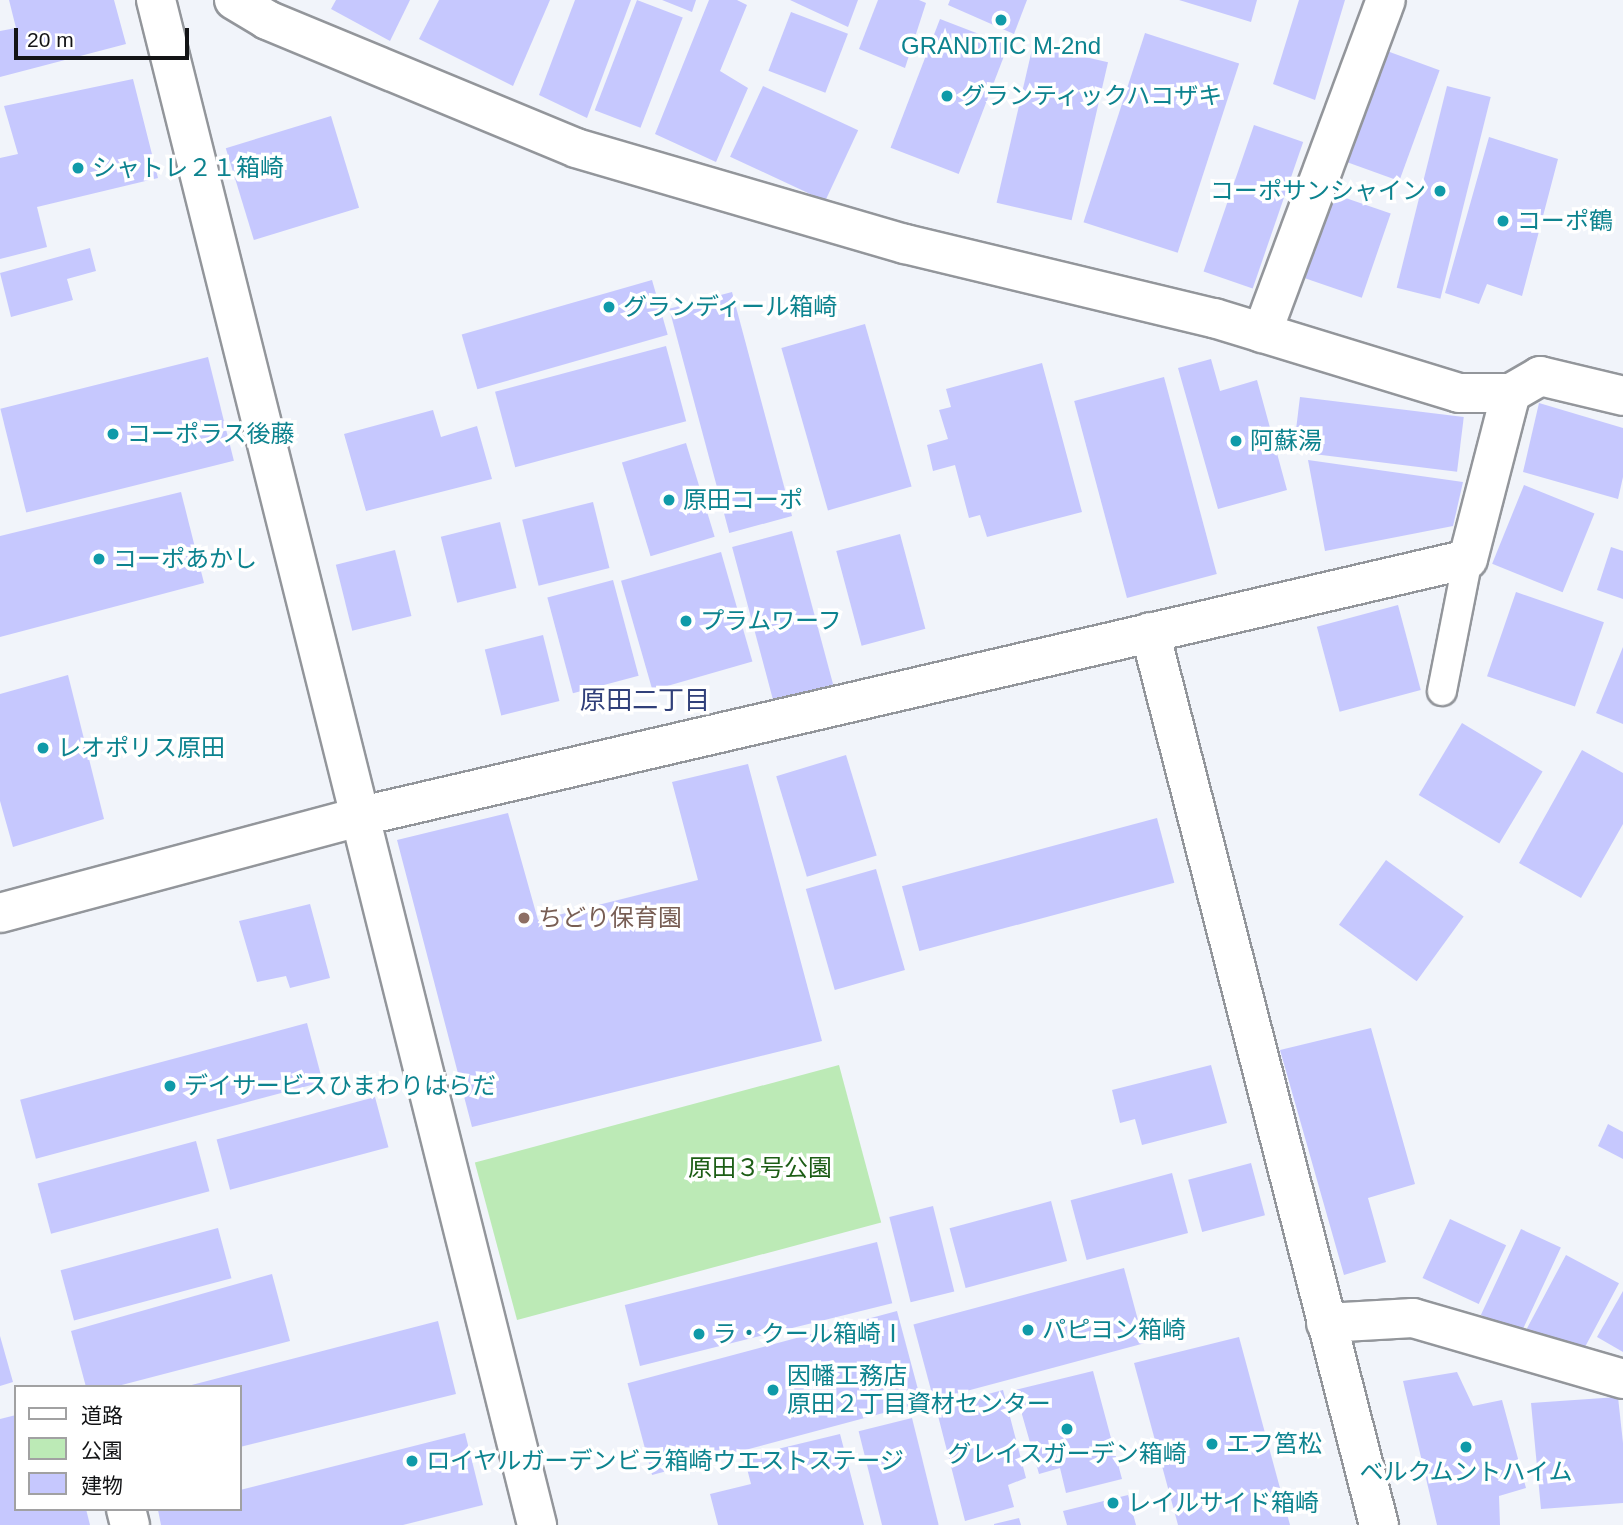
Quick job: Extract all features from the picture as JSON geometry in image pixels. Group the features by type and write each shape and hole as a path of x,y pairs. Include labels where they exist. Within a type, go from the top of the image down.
{"street":[{"path":"156,0 537,1525"},
{"path":"234,0 267,20 576,148 905,244 1214,318 1459,393 1511,393 1539,376 1623,396"},
{"path":"1262,333 1387,0"},
{"path":"0,914 362,817 1468,559 1511,393"},
{"path":"1150,632 1379,1525"},
{"path":"1326,1323 1413,1318 1623,1379"}],"lane":[{"path":"1442,691 1468,559"}],"green space":[{"name":"原田３号公園","path":"839,1065 881,1222 517,1320 475,1163"}],"building":[{"path":"9,0 114,0 126,44 0,77 0,31 16,28"},
{"path":"336,0 410,0 390,41 331,9"},
{"path":"439,0 550,0 513,86 419,39"},
{"path":"575,0 631,0 587,118 539,95"},
{"path":"637,0 683,18 640,128 595,110"},
{"path":"662,0 696,0 692,12"},
{"path":"709,0 737,0 747,5 720,71 748,88 716,162 655,134"},
{"path":"790,0 858,0 848,27"},
{"path":"878,0 919,0 926,3 905,68 859,49"},
{"name":"GRANDTIC M-2nd","path":"950,0 1027,0 1014,34 948,5"},
{"path":"1179,0 1257,0 1251,22"},
{"path":"1299,0 1345,0 1315,100 1273,84"},
{"path":"791,12 848,34 825,93 768,71"},
{"name":"グランティックハコザキ","path":"940,19 1008,45 959,174 891,148"},
{"path":"1145,33 1239,64 1178,253 1084,222"},
{"path":"1033,45 1108,62 1072,220 997,203"},
{"path":"1387,51 1440,70 1399,181 1347,162"},
{"name":"シャトレ２１箱崎","path":"133,79 158,178 37,207 47,247 0,259 0,158 18,154 4,106"},
{"path":"763,86 858,130 825,201 730,157"},
{"name":"コーポサンシャイン","path":"1447,86 1491,97 1440,299 1397,288"},
{"path":"331,116 359,208 254,240 226,148"},
{"path":"1254,125 1303,142 1253,288 1204,272"},
{"name":"コーポ鶴","path":"1489,137 1558,159 1522,296 1487,284 1479,304 1445,293"},
{"path":"1334,194 1391,214 1362,298 1305,278"},
{"path":"90,248 96,271 67,279 73,300 11,317 0,273"},
{"name":"グランディール箱崎","path":"652,280 668,335 477,389 462,335"},
{"path":"732,292 792,516 729,533 669,309"},
{"path":"865,324 912,486 828,510 781,348"},
{"path":"666,346 686,421 515,467 495,392"},
{"name":"コーポラス後藤","path":"208,357 234,461 26,513 0,409"},
{"name":"阿蘇湯","path":"1211,359 1220,391 1257,380 1287,490 1218,509 1178,368"},
{"path":"1042,363 1082,512 987,537 980,515 969,518 955,465 933,471 927,445 948,439 939,410 951,407 946,389"},
{"path":"1164,377 1217,574 1127,598 1074,401"},
{"path":"1300,397 1464,417 1457,472 1293,452"},
{"path":"1539,403 1623,428 1623,477 1618,499 1523,472"},
{"path":"433,410 441,437 477,426 492,479 366,511 344,434"},
{"name":"原田コーポ","path":"686,443 715,537 651,556 622,463"},
{"path":"1308,460 1463,482 1453,526 1325,551"},
{"path":"1524,485 1594,513 1563,592 1492,564"},
{"name":"コーポあかし","path":"181,492 204,583 0,637 0,536"},
{"path":"593,502 609,568 539,586 522,520"},
{"path":"500,522 516,588 457,603 441,537"},
{"path":"792,531 833,685 773,701 732,547"},
{"path":"900,534 925,629 862,646 836,551"},
{"path":"1611,547 1623,551 1623,599 1597,590"},
{"path":"395,550 411,616 352,631 336,565"},
{"name":"プラムワーフ","path":"721,552 752,662 652,690 621,581"},
{"path":"613,580 639,676 573,693 547,598"},
{"path":"1516,592 1604,622 1575,706 1487,676"},
{"path":"1398,605 1421,690 1340,712 1317,627"},
{"path":"543,635 559,701 501,715 485,650"},
{"path":"1623,647 1623,724 1596,713"},
{"name":"レオポリス原田","path":"68,675 104,819 13,847 0,801 0,694"},
{"path":"1462,723 1543,771 1499,843 1419,795"},
{"path":"1582,750 1623,773 1623,824 1581,898 1519,863"},
{"path":"846,755 877,855 807,877 776,776"},
{"name":"ちどり保育園","path":"748,764 822,1041 472,1127 397,840 508,813 538,920 698,880 672,782"},
{"path":"1157,818 1174,883 919,951 902,886"},
{"path":"1386,860 1464,916 1417,981 1339,925"},
{"path":"876,869 905,970 835,990 806,889"},
{"path":"310,904 330,978 290,988 286,976 257,982 239,921"},
{"name":"デイサービスひまわりはらだ","path":"307,1023 323,1082 36,1159 20,1100"},
{"path":"1371,1028 1415,1184 1368,1198 1386,1262 1344,1275 1280,1050"},
{"path":"1211,1065 1227,1123 1142,1145 1135,1119 1120,1123 1112,1090"},
{"path":"375,1097 388,1147 230,1190 217,1139"},
{"path":"1608,1124 1623,1132 1623,1159 1598,1146"},
{"path":"196,1141 209,1191 51,1234 38,1183"},
{"path":"1251,1163 1265,1215 1202,1232 1188,1180"},
{"path":"1172,1173 1188,1233 1087,1260 1071,1200"},
{"path":"1051,1201 1067,1261 966,1288 950,1228"},
{"path":"933,1206 954,1291 911,1302 889,1217"},
{"path":"1450,1219 1506,1245 1479,1304 1423,1278"},
{"path":"218,1228 231,1278 74,1320 61,1270"},
{"path":"1521,1229 1561,1248 1521,1334 1481,1315"},
{"name":"ラ・クール箱崎Ⅰ","path":"877,1242 892,1303 640,1366 625,1305"},
{"path":"1566,1255 1619,1283 1578,1361 1525,1333"},
{"name":"パピヨン箱崎","path":"1124,1268 1144,1343 934,1400 913,1324"},
{"path":"272,1274 290,1341 122,1385 85,1385 71,1331"},
{"path":"1623,1291 1623,1352 1597,1337"},
{"name":"因幡工務店 原田２丁目資材センター","path":"897,1311 922,1403 652,1475 628,1383"},
{"path":"438,1321 456,1394 242,1447 242,1385 192,1385"},
{"path":"0,1336 13,1382 0,1386"},
{"name":"エフ筥松","path":"1239,1337 1290,1525 1178,1525 1134,1363"},
{"name":"グレイスガーデン箱崎","path":"1093,1371 1122,1479 1066,1493 1060,1468 1039,1474 1015,1390"},
{"name":"ベルクムントハイム","path":"1457,1372 1473,1406 1502,1400 1526,1488 1499,1496 1500,1525 1437,1525 1403,1381"},
{"path":"1003,1390 1026,1478 1008,1485 1014,1507 965,1521 936,1408"},
{"path":"1618,1397 1623,1443 1623,1503 1541,1509 1531,1403"},
{"path":"14,1416 14,1511 86,1511 90,1525 0,1525 0,1419"},
{"path":"912,1418 939,1525 882,1525 859,1431"},
{"name":"ロイヤルガーデンビラ箱崎ウエストステージ","path":"465,1433 483,1505 403,1525 161,1525 158,1511 242,1511 242,1489"},
{"path":"840,1434 864,1525 718,1525 710,1494 751,1484 744,1457"},
{"name":"レイルサイド箱崎","path":"1128,1495 1136,1525 1067,1525 1063,1511"},
{"path":"1019,1518 1021,1525 994,1525 994,1524"}],"place":[{"name":"GRANDTIC M-2nd","path":"1001,20"},
{"name":"グランティックハコザキ","path":"947,96"},
{"name":"シャトレ２１箱崎","path":"78,168"},
{"name":"コーポサンシャイン","path":"1440,191"},
{"name":"コーポ鶴","path":"1503,221"},
{"name":"グランディール箱崎","path":"609,307"},
{"name":"コーポラス後藤","path":"113,434"},
{"name":"阿蘇湯","path":"1236,441"},
{"name":"原田コーポ","path":"669,500"},
{"name":"コーポあかし","path":"99,559"},
{"name":"プラムワーフ","path":"686,621"},
{"name":"レオポリス原田","path":"43,748"},
{"name":"ちどり保育園","path":"524,918"},
{"name":"デイサービスひまわりはらだ","path":"170,1086"},
{"name":"パピヨン箱崎","path":"1028,1330"},
{"name":"ラ・クール箱崎Ⅰ","path":"699,1334"},
{"name":"因幡工務店 原田２丁目資材センター","path":"773,1390"},
{"name":"グレイスガーデン箱崎","path":"1067,1429"},
{"name":"エフ筥松","path":"1212,1444"},
{"name":"ベルクムントハイム","path":"1466,1447"},
{"name":"ロイヤルガーデンビラ箱崎ウエストステージ","path":"412,1461"},
{"name":"レイルサイド箱崎","path":"1113,1503"}],"district":[{"name":"原田二丁目","path":"645,701"}]}
